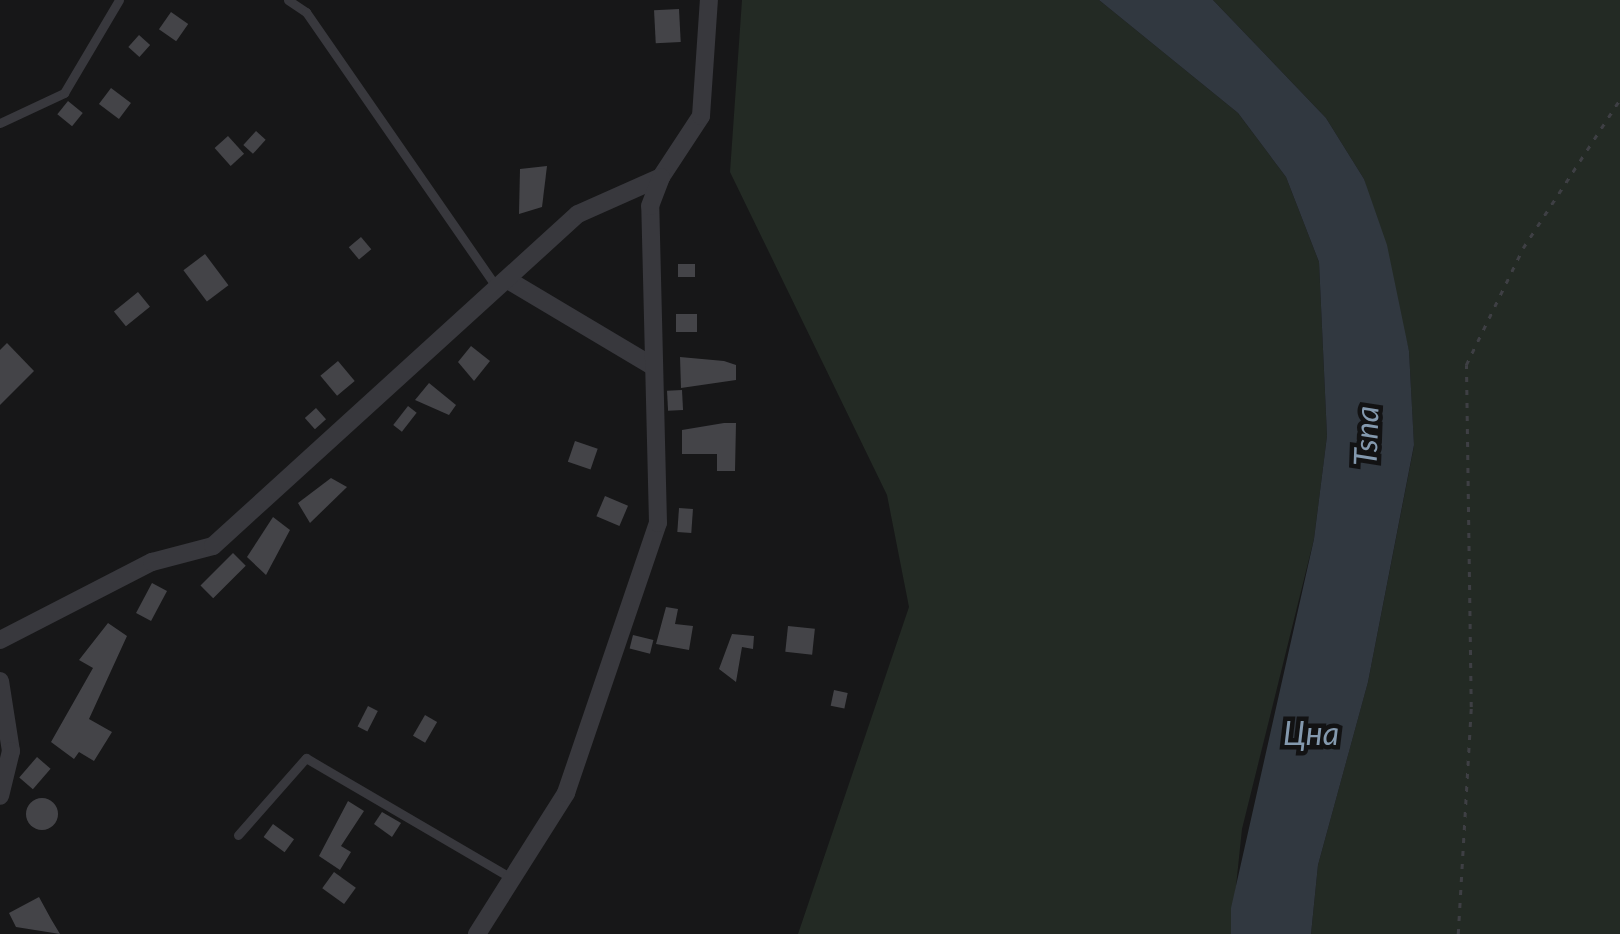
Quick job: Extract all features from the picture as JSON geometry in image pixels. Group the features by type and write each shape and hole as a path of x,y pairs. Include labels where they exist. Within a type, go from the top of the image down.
{"street":[{"path":"477,934 513,879 593,730 658,523 650,206 661,177 701,116 708,0"},
{"path":"0,640 152,562 213,546 578,214 661,177"},
{"path":"503,285 654,367"},
{"path":"0,681 11,751 0,796"}],"lane":[{"path":"0,123 64,93 119,0"},
{"path":"288,0 306,12 503,285"},
{"path":"238,834 306,758 513,879"}],"path":[{"path":"1458,934 1471,707 1466,366 1524,248 1620,99"}],"shaded area":[{"path":"742,0 1099,0 1238,113 1286,177 1319,262 1327,436 1314,539 1242,829 1231,934 798,934 909,607 887,495 730,172"},
{"path":"1213,0 1620,0 1620,934 1311,934 1318,865 1368,682 1414,446 1409,351 1364,179 1326,118"}],"water":[{"name":"Цна","path":"1099,0 1213,0 1326,118 1364,179 1387,245 1409,351 1414,445 1368,682 1318,865 1311,934 1231,934 1231,908 1314,539 1327,436 1319,262 1286,177 1238,113"}],"building":[{"path":"679,9 681,42 656,43 654,10"},
{"path":"171,12 188,24 176,41 159,29"},
{"path":"139,35 150,45 139,57 128,47"},
{"path":"111,88 131,103 119,119 99,104"},
{"path":"68,101 83,113 72,126 57,114"},
{"path":"256,131 266,140 253,154 243,145"},
{"path":"228,136 244,154 231,166 215,148"},
{"path":"547,166 542,207 519,214 520,169"},
{"path":"361,237 371,249 359,260 349,247"},
{"path":"205,254 228,285 207,301 183,270"},
{"path":"678,264 695,264 695,277 678,277"},
{"path":"138,292 150,307 126,326 114,312"},
{"path":"676,314 697,314 697,332 676,332"},
{"path":"7,343 34,371 0,405 0,350"},
{"path":"471,346 490,361 474,381 458,362"},
{"path":"680,357 736,365 736,380 681,388"},
{"path":"338,361 355,381 337,396 320,376"},
{"path":"429,383 456,405 449,415 415,400"},
{"path":"682,390 683,410 668,411 667,391"},
{"path":"408,406 417,413 402,432 393,425"},
{"path":"316,408 326,419 315,429 305,418"},
{"path":"736,423 735,471 717,471 717,454 682,454 682,430"},
{"path":"575,441 598,449 591,470 568,462"},
{"path":"331,478 347,487 310,523 298,503"},
{"path":"605,496 628,506 619,526 596,516"},
{"path":"679,508 693,509 691,533 677,532"},
{"path":"273,517 290,530 266,575 247,557"},
{"path":"233,553 246,566 213,598 200,586"},
{"path":"152,583 167,591 151,621 136,613"},
{"path":"666,607 678,609 675,624 693,626 689,650 656,644"},
{"path":"108,623 127,636 89,719 112,732 94,761 79,752 74,759 51,742 93,668 79,660"},
{"path":"788,626 815,629 812,655 785,652"},
{"path":"732,634 754,636 753,649 742,647 736,682 719,669"},
{"path":"633,635 653,640 650,654 630,649"},
{"path":"834,690 848,693 844,709 831,706"},
{"path":"368,706 378,711 367,731 358,726"},
{"path":"425,715 437,722 425,743 413,736"},
{"path":"37,757 51,769 33,789 19,777"},
{"path":"42,798 53,803 58,814 53,825 42,830 31,825 26,814 31,803"},
{"path":"348,801 364,811 341,846 351,852 340,870 319,856"},
{"path":"382,812 401,823 392,837 374,824"},
{"path":"273,824 294,839 285,852 264,837"},
{"path":"334,872 356,888 344,904 322,888"},
{"path":"39,897 60,934 16,927 9,913"}],"water label":[{"name":"Tsna","path":"1366,436"}]}
